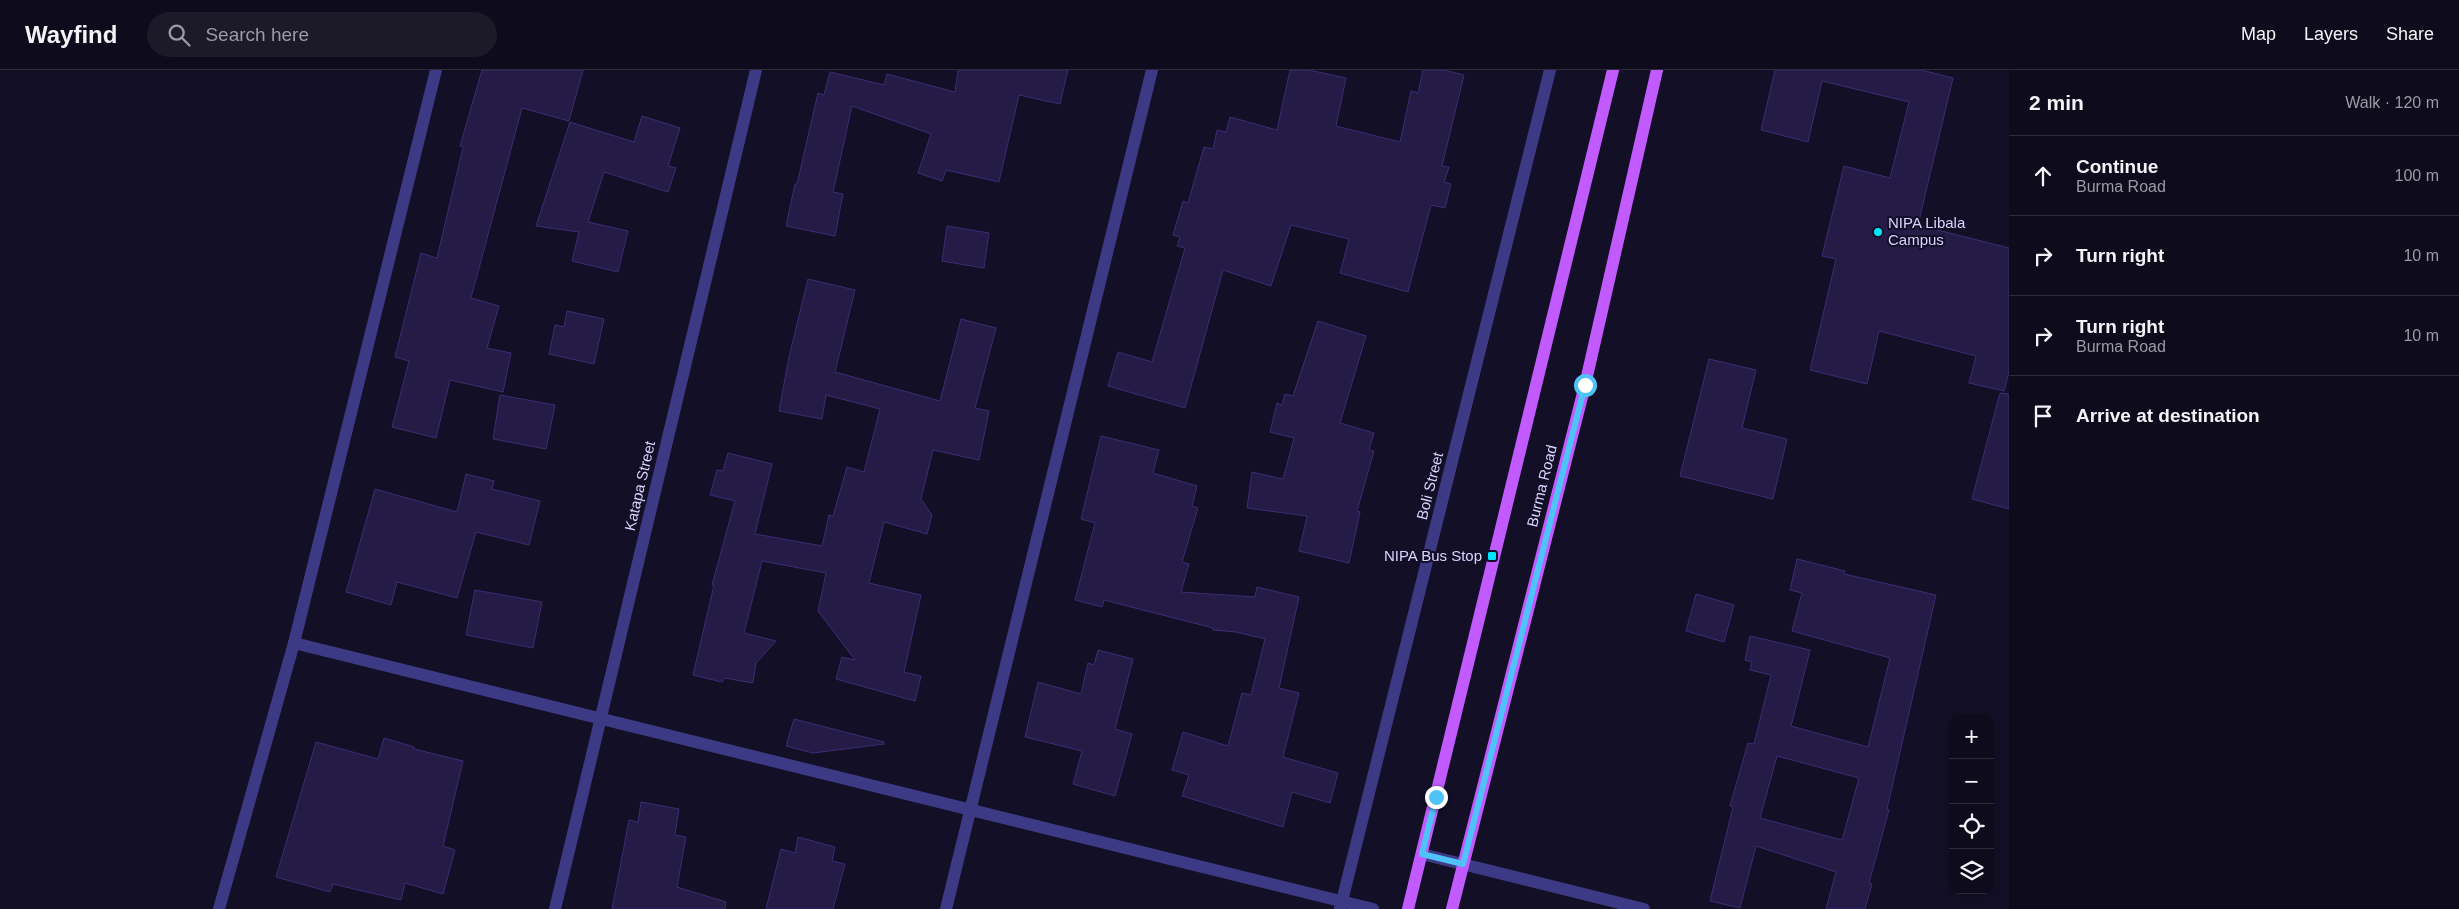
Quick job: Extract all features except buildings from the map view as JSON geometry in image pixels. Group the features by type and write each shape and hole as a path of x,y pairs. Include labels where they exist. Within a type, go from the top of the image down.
{"main road":[{"name":"Burma Road","path":"1408,909 1613,70"},
{"name":"Burma Road","path":"1452,909 1585,385 1657,70"}],"street":[{"path":"219,909 294,643 436,70"},
{"name":"Katapa Street","path":"555,909 756,70"},
{"path":"946,909 1152,70"},
{"name":"Boli Street","path":"1341,905 1550,70"},
{"path":"294,643 971,810 1341,905 1373,909"},
{"path":"1422,854 1644,909"}],"place":[{"name":"NIPA Libala Campus","path":"1878,232"},
{"name":"NIPA Bus Stop","path":"1492,556"}],"route":[{"path":"1436,797 1422,854 1463,864 1585,385"}]}
